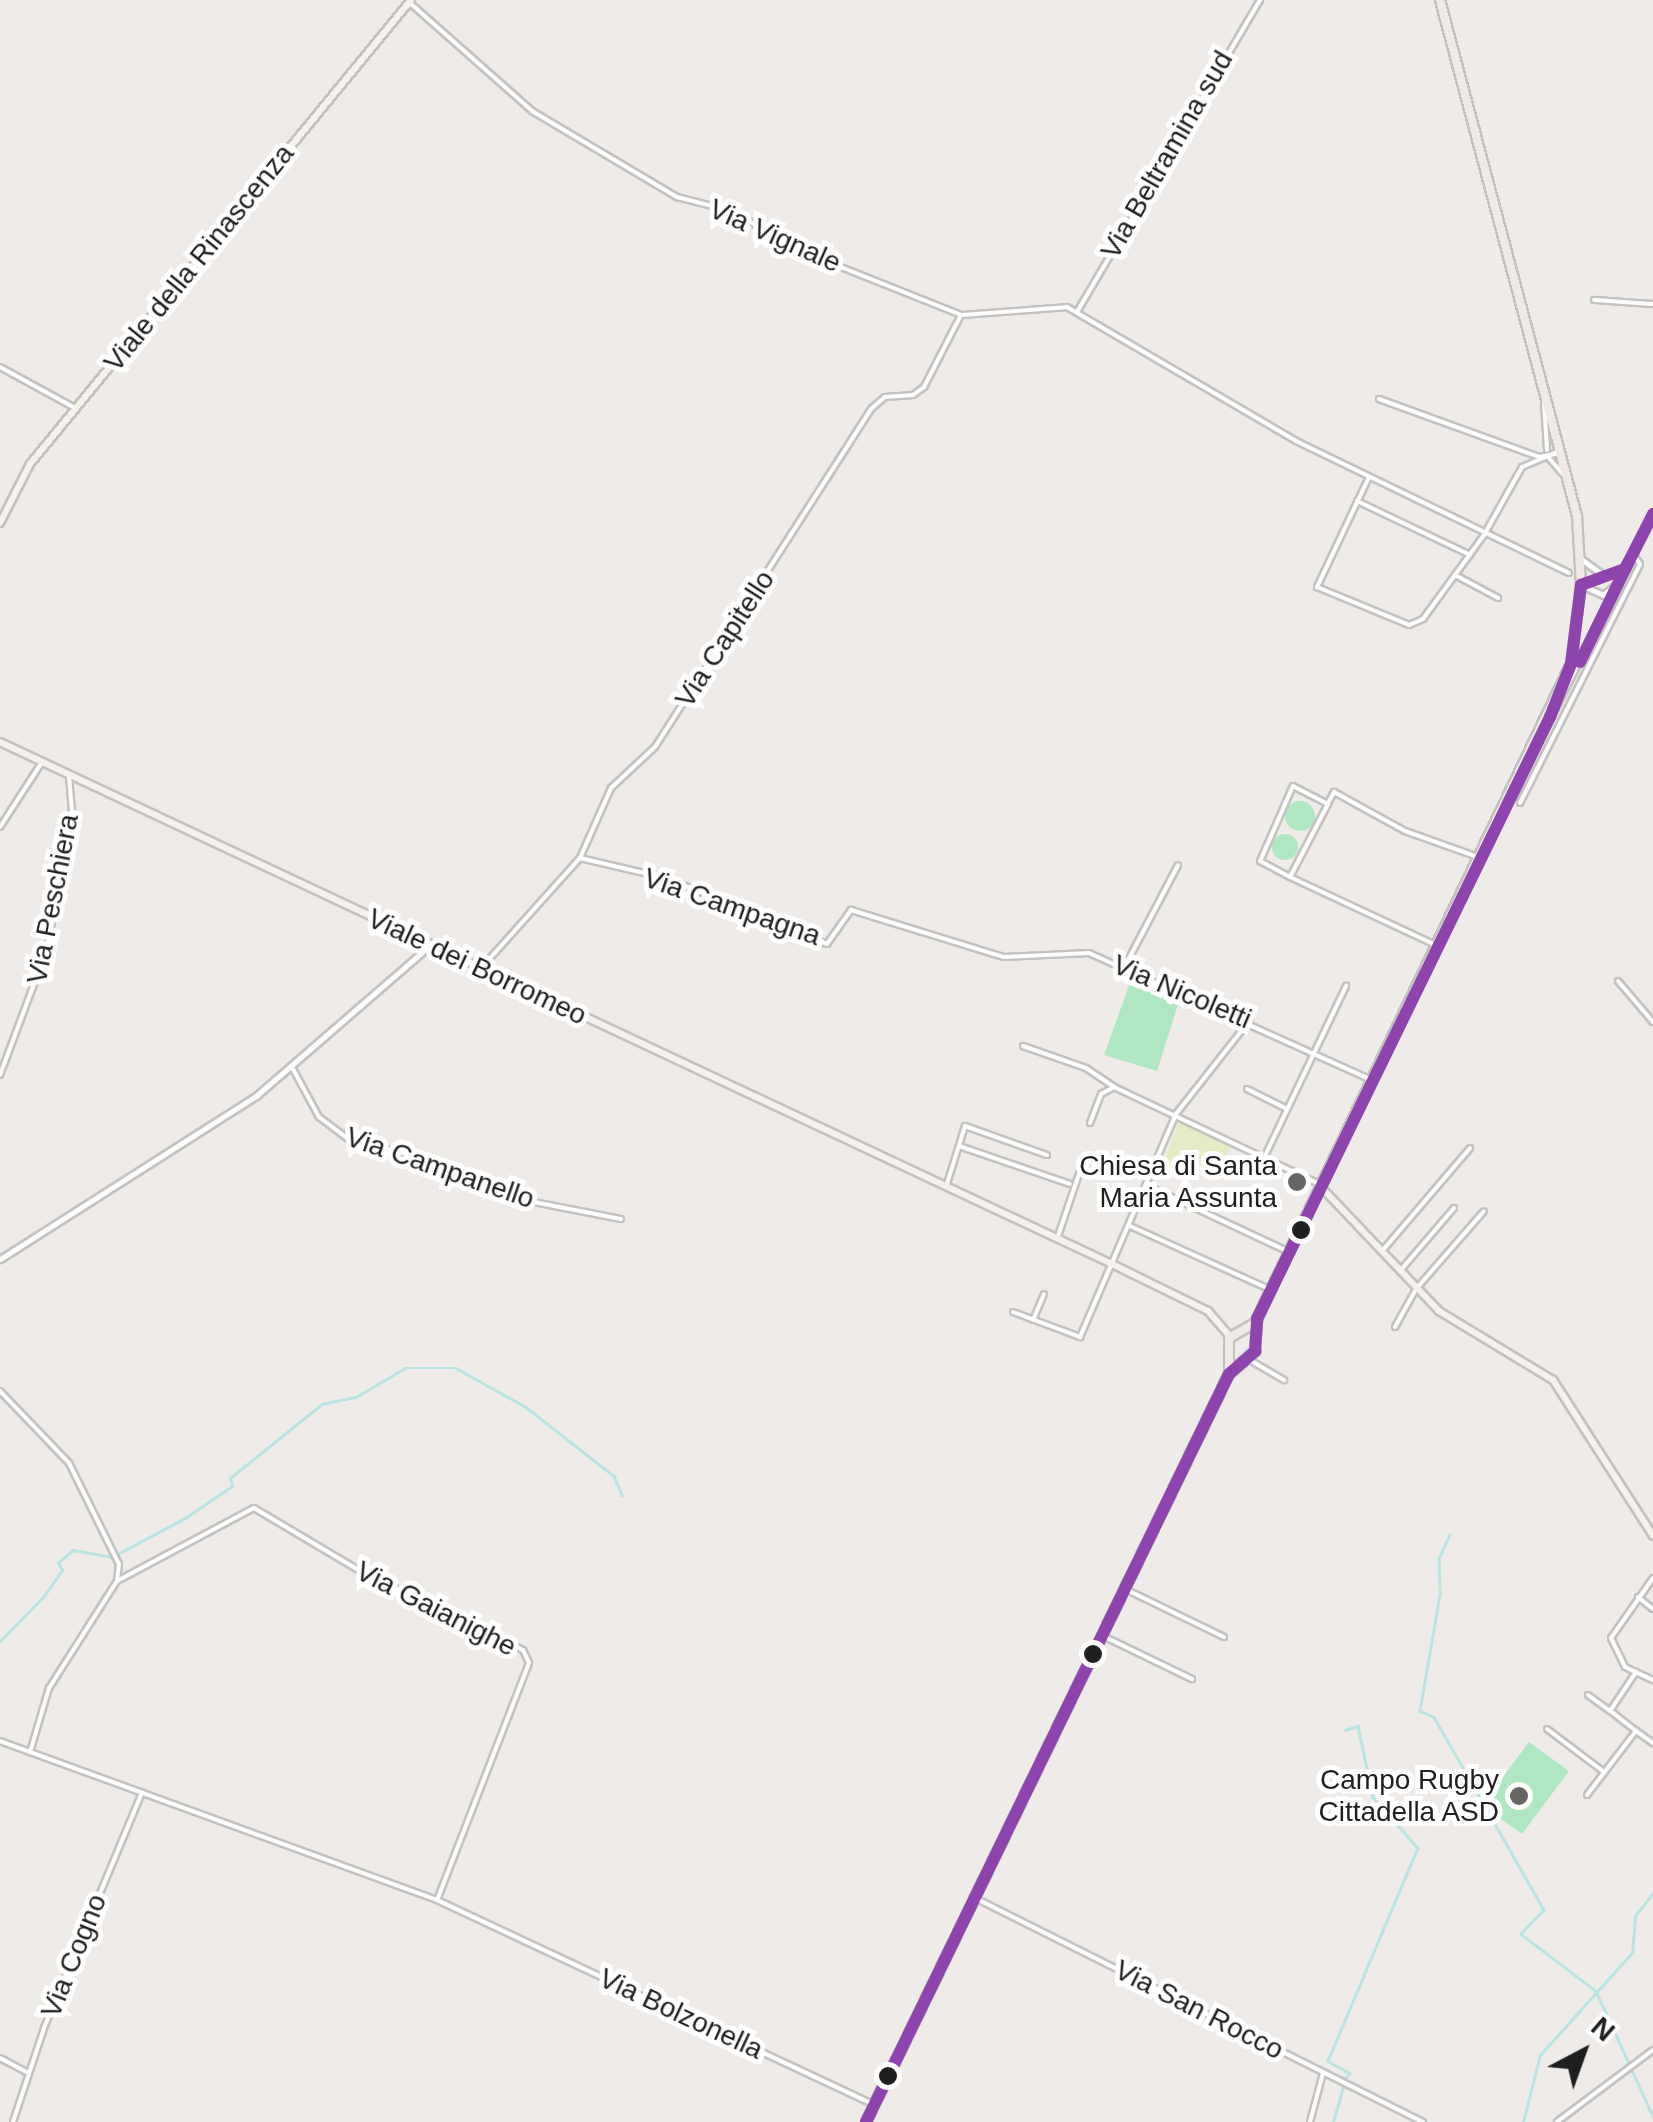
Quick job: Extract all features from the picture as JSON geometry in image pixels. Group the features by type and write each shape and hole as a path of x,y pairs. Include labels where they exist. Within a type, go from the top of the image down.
{"main road":[{"path":"866,2122 1229,1374 1245,1360 1257,1319 1550,717 1571,664 1581,586 1574,504 1440,0"},
{"name":"Viale della Rinascenza","path":"0,523 30,464 410,1"},
{"name":"Viale dei Borromeo","path":"0,742 946,1187"},
{"path":"1321,1186 1416,1289 1465,1330 1553,1380 1653,1536"},
{"path":"946,1187 1208,1311 1230,1336 1229,1374"},
{"path":"1316,1196 1338,1201"},
{"path":"1230,1336 1242,1332 1257,1319"},
{"path":"1242,1332 1253,1340"},
{"path":"1229,1356 1245,1360"}],"street":[{"name":"Via Beltramina sud","path":"1077,312 1260,0"},
{"name":"Via Vignale","path":"410,1 475,67 572,139 677,197 736,212 783,244 961,316 1054,304 1077,312"},
{"path":"1594,300 1653,304"},
{"path":"1077,312 1248,414 1569,574"},
{"name":"Via Capitello","path":"481,970 580,858 606,798 655,747 871,409 884,397 912,395 924,387 961,316"},
{"path":"0,366 76,408"},
{"path":"1544,456 1551,440 1545,397"},
{"path":"1379,398 1544,456 1560,466 1574,504"},
{"path":"1369,477 1317,582 1320,591 1409,625 1423,619 1470,555 1522,467 1559,453"},
{"path":"1357,501 1470,555"},
{"path":"1550,717 1653,514"},
{"path":"1520,803 1640,564 1633,554"},
{"path":"1580,559 1606,577"},
{"path":"1581,586 1625,568"},
{"path":"1455,574 1498,598"},
{"path":"1581,586 1603,595 1618,582"},
{"path":"0,827 42,762"},
{"name":"Via Peschiera","path":"0,1075 47,949 72,811 70,776"},
{"path":"1328,804 1294,786 1260,856 1290,877 1438,946"},
{"path":"1290,877 1334,792 1405,831 1482,858"},
{"name":"Via Campagna","path":"580,858 666,878 827,944 851,910 981,952"},
{"path":"1124,968 1178,865"},
{"path":"0,1259 293,1068 429,946"},
{"name":"Via Nicoletti","path":"981,952 1004,957 1080,952 1250,1020 1372,1081"},
{"path":"1618,981 1653,1022"},
{"path":"1264,1158 1346,986"},
{"path":"1014,1312 1080,1337 1176,1114 1250,1020"},
{"path":"1023,1046 1086,1068 1114,1086 1321,1186"},
{"name":"Via Campanello","path":"293,1068 319,1118 350,1140 432,1160 508,1197 621,1218"},
{"path":"1090,1123 1101,1094 1114,1086"},
{"path":"1246,1089 1287,1109"},
{"path":"946,1187 965,1126 1047,1155"},
{"path":"959,1146 1070,1184"},
{"path":"1383,1250 1470,1148"},
{"path":"1058,1239 1081,1168"},
{"path":"1146,1186 1289,1252"},
{"path":"1400,1271 1454,1208"},
{"path":"1395,1327 1416,1289 1484,1211"},
{"path":"1130,1226 1271,1290"},
{"path":"1033,1320 1044,1294"},
{"path":"1245,1360 1284,1380"},
{"path":"0,1392 69,1463 114,1552 117,1581 49,1688 30,1752"},
{"name":"Via Gaianighe","path":"117,1581 254,1508 345,1563 523,1650 529,1663 437,1900"},
{"path":"1653,1578 1611,1638 1616,1657 1653,1680"},
{"path":"1125,1590 1224,1637"},
{"path":"1638,1597 1653,1609"},
{"path":"1103,1636 1192,1680"},
{"path":"1610,1711 1636,1672"},
{"path":"1588,1695 1653,1743"},
{"path":"1547,1729 1604,1772"},
{"path":"1587,1794 1636,1730"},
{"name":"Via Bolzonella","path":"0,1741 437,1900 874,2104"},
{"name":"Via Cogno","path":"13,2122 27,2072 142,1793"},
{"name":"Via San Rocco","path":"975,1898 1423,2122"},
{"path":"1558,2122 1653,2050"},
{"path":"0,2058 27,2072"},
{"path":"1310,2122 1323,2073"}],"green space":[{"path":"1300,801 1314,810 1315,816 1306,830 1300,831 1286,822 1285,816 1294,802"},
{"path":"1285,834 1294,838 1298,847 1294,856 1285,860 1276,856 1272,847 1276,838"},
{"path":"1131,980 1180,998 1157,1071 1104,1055"},
{"path":"1179,1121 1231,1147 1214,1177 1199,1170 1194,1179 1163,1165"},
{"name":"Campo Rugby Cittadella ASD","path":"1529,1742 1569,1771 1522,1834 1482,1805"}],"waterway":[{"path":"0,1641 44,1596 62,1570 58,1563 73,1550 112,1557 185,1518 232,1486 230,1478 322,1404 356,1397 405,1368 456,1368 526,1407 614,1476 622,1495"},
{"path":"1450,1535 1439,1559 1440,1595 1420,1711 1434,1717 1544,1910 1521,1934 1596,1991 1629,2063"},
{"path":"1345,1730 1358,1726 1373,1797 1418,1848 1328,2061 1350,2073 1345,2079"},
{"path":"1523,2122 1540,2055 1632,1953 1635,1916 1653,1893"},
{"path":"1632,2070 1653,2116"},
{"path":"1346,2081 1427,2122"},
{"path":"1333,2122 1343,2086"}],"transit line":[{"path":"866,2122 1229,1374 1255,1351 1257,1319 1550,717 1571,664 1581,585 1625,569 1653,514"},
{"path":"1580,662 1628,563"}],"place":[{"name":"Chiesa di Santa Maria Assunta","path":"1297,1182"},
{"name":"Campo Rugby Cittadella ASD","path":"1519,1796"}]}
